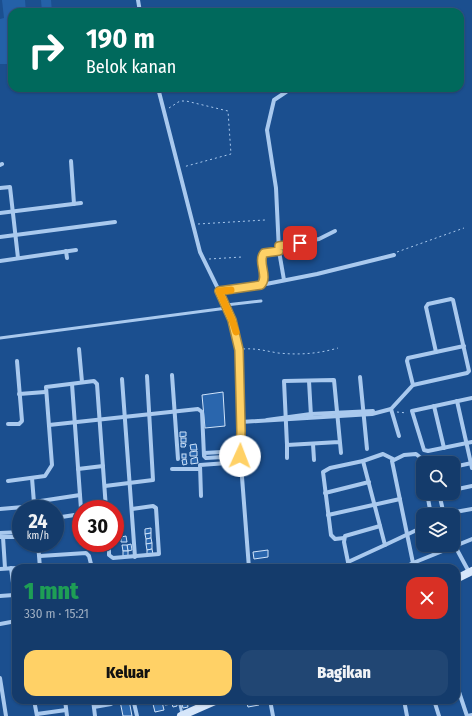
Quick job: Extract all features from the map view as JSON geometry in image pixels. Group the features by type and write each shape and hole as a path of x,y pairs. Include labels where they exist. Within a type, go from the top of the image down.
{"street":[{"path":"159,92 203,259 232,320 239,350 241,422 240,456 249,564"},
{"path":"284,280 279,249 276,188 267,130 274,100 286,92"},
{"path":"72,160 74,204"},
{"path":"0,188 10,187 18,258"},
{"path":"0,213 81,203"},
{"path":"0,237 115,222"},
{"path":"261,285 264,280 262,255 264,253 319,239 335,231"},
{"path":"0,261 76,250"},
{"path":"66,251 67,258"},
{"path":"219,291 261,285 317,274 394,255"},
{"path":"241,422 391,410 413,385 468,372 464,346 453,300 428,304 426,310 436,352"},
{"path":"413,385 408,358 464,346"},
{"path":"79,349 82,382"},
{"path":"8,424 19,424 22,421 17,361"},
{"path":"172,375 178,459"},
{"path":"104,486 153,480 147,376"},
{"path":"360,377 367,449"},
{"path":"122,379 135,557"},
{"path":"287,458 283,383 286,381 334,379 341,453"},
{"path":"309,381 311,416"},
{"path":"8,481 45,476 52,465 45,388 48,386 96,382 105,500"},
{"path":"72,384 80,500"},
{"path":"19,394 45,392"},
{"path":"472,398 412,411 424,450 428,451 472,442"},
{"path":"457,401 472,468"},
{"path":"434,406 444,448"},
{"path":"49,425 100,419 125,418 196,409 201,411 204,453 206,458 240,456"},
{"path":"391,410 400,436"},
{"path":"287,445 339,442"},
{"path":"312,444 314,460"},
{"path":"204,453 240,451"},
{"path":"380,526 346,535 344,538 335,538 331,535 325,494 324,470 363,461 383,454 393,459 404,455 416,454 418,456"},
{"path":"393,459 392,463 409,535 413,563 440,552"},
{"path":"363,461 385,545"},
{"path":"201,496 200,465 241,462"},
{"path":"460,465 471,463"},
{"path":"78,469 103,466"},
{"path":"172,469 200,469"},
{"path":"32,478 34,500"},
{"path":"325,494 369,482"},
{"path":"460,489 472,486"},
{"path":"60,500 80,495"},
{"path":"328,515 400,498"},
{"path":"109,552 109,555 113,558 158,555 160,552 156,508 153,506 132,509"},
{"path":"0,509 12,508"},
{"path":"460,512 472,509"},
{"path":"344,538 348,562 416,531"},
{"path":"0,533 12,532"},
{"path":"5,568 2,537 12,536"},
{"path":"460,544 472,539"},
{"path":"39,552 40,564"},
{"path":"459,552 470,571 460,577"},
{"path":"40,556 86,553 90,556 91,564"},
{"path":"0,569 11,568 12,577"},
{"path":"0,596 12,595"},
{"path":"0,624 12,622"},
{"path":"0,678 6,716"},
{"path":"460,694 468,716 472,715"},
{"path":"35,704 37,715 66,710"},
{"path":"65,704 67,716"},
{"path":"94,704 95,716"},
{"path":"94,707 111,704"},
{"path":"134,704 136,716"},
{"path":"182,716 208,704"},
{"path":"271,704 273,716"},
{"path":"405,704 407,716"},
{"path":"435,704 439,716"}],"lane":[{"path":"0,338 261,301"},
{"path":"180,704 182,716"}],"path":[{"path":"163,112 180,101 227,110 232,154 179,168"},
{"path":"193,224 265,220"},
{"path":"394,255 420,243 464,228"},
{"path":"203,259 242,257"},
{"path":"239,350 257,348 276,352 310,354 338,348"},
{"path":"391,410 407,413 412,411"}],"shaded area":[{"path":"2,0 25,0 26,8 8,8 8,64 0,64 0,19 4,18"},
{"path":"41,0 51,0 52,8 42,8"}],"building":[{"path":"223,392 225,426 205,428 202,395"},
{"path":"180,432 186,432 186,436 180,437"},
{"path":"181,438 186,438 186,442 181,442"},
{"path":"181,443 186,444 185,447 181,447"},
{"path":"196,444 197,450 191,450 190,445"},
{"path":"197,451 197,456 190,456 190,452"},
{"path":"182,454 186,454 186,458 182,458"},
{"path":"197,457 198,463 191,464 191,459"},
{"path":"186,459 187,464 183,465 182,460"},
{"path":"151,528 151,533 145,534 145,529"},
{"path":"151,533 151,538 146,539 145,534"},
{"path":"124,536 126,536 127,542 124,542"},
{"path":"151,538 152,543 146,544 146,539"},
{"path":"152,543 152,549 147,550 146,544"},
{"path":"131,544 132,550 128,551 127,545"},
{"path":"124,545 127,545 128,551 124,551"},
{"path":"152,549 153,554 147,555 147,550"},
{"path":"268,550 268,557 254,559 253,552"},
{"path":"124,551 128,551 128,556 123,556"},
{"path":"121,704 130,704 132,716 123,716"},
{"path":"153,704 162,704 164,710 155,712"},
{"path":"172,704 177,704 177,706 173,707"},
{"path":"182,704 188,704 188,707 183,708"},
{"path":"247,704 259,704 259,705 248,707"}],"slow traffic":[{"path":"231,290 219,291 236,332"}],"route":[{"path":"240,456 241,431 239,350 232,320 219,291 261,285 264,280 262,255 268,252 279,251 279,246 300,243"}]}
